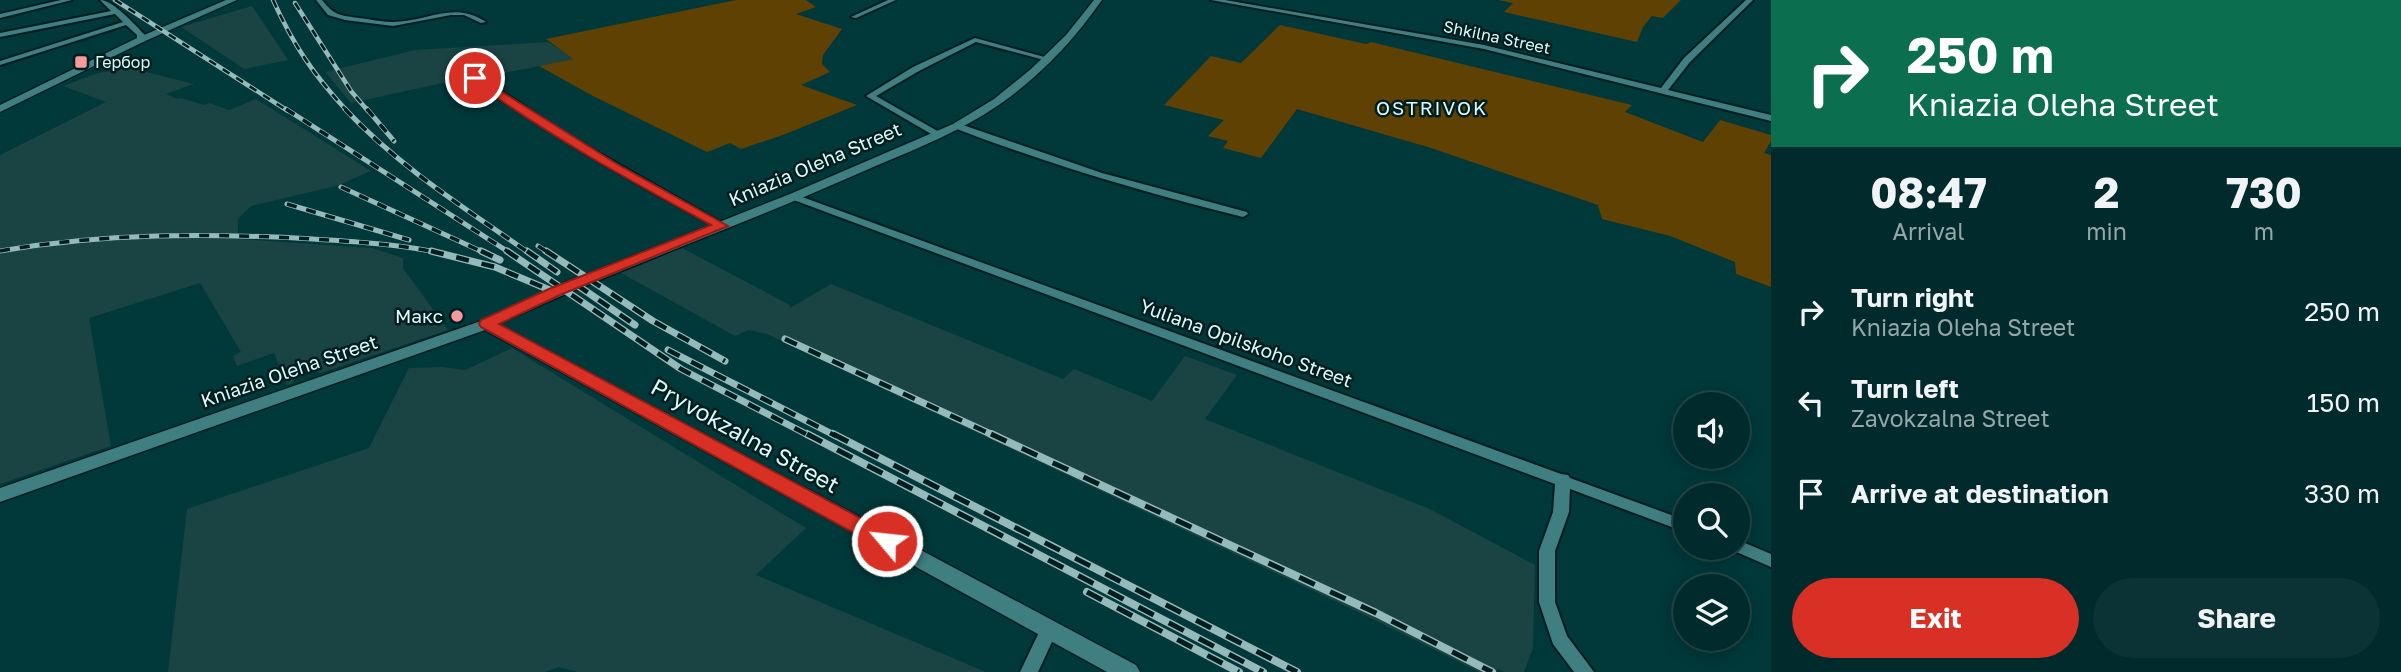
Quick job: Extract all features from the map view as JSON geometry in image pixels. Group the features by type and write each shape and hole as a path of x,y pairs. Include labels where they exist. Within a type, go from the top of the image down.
{"street":[{"path":"0,16 69,0"},
{"path":"103,0 129,22 141,35 140,40"},
{"path":"0,109 140,40 233,0"},
{"path":"319,0 330,13 345,18 393,24 451,13 465,13 482,22"},
{"path":"854,17 892,0"},
{"name":"Kniazia Oleha Street","path":"0,495 486,324 555,292 794,197 938,135 957,126 1018,86 1070,36 1098,0"},
{"name":"Shkilna Street","path":"1214,0 1484,47 1771,118"},
{"path":"1664,90 1687,60 1750,0"},
{"path":"0,35 117,12"},
{"path":"0,63 129,22"},
{"path":"938,135 870,96 916,69 975,40 1048,59"},
{"path":"473,76 509,102 612,166 722,226"},
{"path":"957,126 1082,172 1243,214"},
{"name":"Yuliana Opilskoho Street","path":"794,197 1205,351 1563,479 1673,521"},
{"name":"Pryvokzalna Street","path":"486,324 1128,672"},
{"path":"1563,479 1560,512 1547,551 1546,602 1559,639 1585,672"},
{"path":"1750,551 1771,561"},
{"path":"1029,672 1049,629"}],"shaded area":[{"path":"736,0 806,0 816,7 796,14 842,29 823,55 822,64 830,72 801,85 857,105 741,149 730,143 707,152 539,66 573,59 546,39"},
{"path":"1498,0 1681,0 1663,18 1652,16 1643,27 1637,42 1504,12 1513,3"},
{"path":"252,6 288,60 244,69 181,27"},
{"path":"1280,25 1366,44 1371,42 1632,105 1625,112 1703,142 1720,120 1771,135 1771,141 1764,153 1771,155 1771,287 1736,274 1735,262 1670,236 1602,219 1598,205 1431,148 1297,109 1261,158 1223,148 1228,141 1208,136 1224,120 1164,105 1211,56 1241,63"},
{"path":"548,42 574,59 489,76 475,76 351,103 325,72 415,50"},
{"path":"130,68 194,84 166,94 177,99 204,105 209,103 229,110 256,99 371,171 336,186 251,206 238,219 238,239 372,248 403,258 403,268 448,330 321,373 313,370 297,375 293,383 287,385 274,353 237,366 233,356 241,352 200,283 89,318 111,446 0,484 0,155 106,102 63,86 98,73"},
{"path":"682,248 790,305 790,308 831,284 1063,379 1074,369 1152,401 1185,356 1237,375 1205,419 1430,509 1535,565 1533,648 1524,672 1505,672 1498,669 1495,672 1479,672 1373,619 767,334 749,330 735,336 621,273"},
{"path":"512,348 806,528 756,575 986,672 577,672 559,667 545,672 168,672 187,509 369,448 409,368 443,367 465,370"}],"railway":[{"path":"115,0 288,111"},
{"path":"273,0 305,59 347,111"},
{"path":"295,3 351,91 368,111"},
{"path":"286,109 509,252"},
{"path":"367,109 394,141"},
{"path":"347,111 410,168 529,253"},
{"path":"341,187 485,253"},
{"path":"287,204 409,240"},
{"path":"0,251 78,241 195,235 345,241 435,252"},
{"path":"538,246 549,253"},
{"path":"431,251 435,252"},
{"path":"481,251 500,260"},
{"path":"527,251 557,272"},
{"path":"546,251 653,321 725,361"},
{"path":"435,252 440,253"},
{"path":"435,252 495,267 557,293"},
{"path":"509,252 681,369 810,436"},
{"path":"577,285 635,325"},
{"path":"785,339 995,436"},
{"path":"668,350 836,436"},
{"path":"807,434 1263,672"},
{"path":"833,434 1297,672"},
{"path":"991,434 1376,613 1492,672"},
{"path":"1087,592 1239,672"}],"place":[{"name":"Гербор","path":"81,62"},
{"name":"Макс","path":"457,316"}],"district":[{"name":"OSTRIVOK","path":"1432,108"}],"route":[{"path":"475,78 612,166 722,226 555,292 486,324 887,541"}]}
